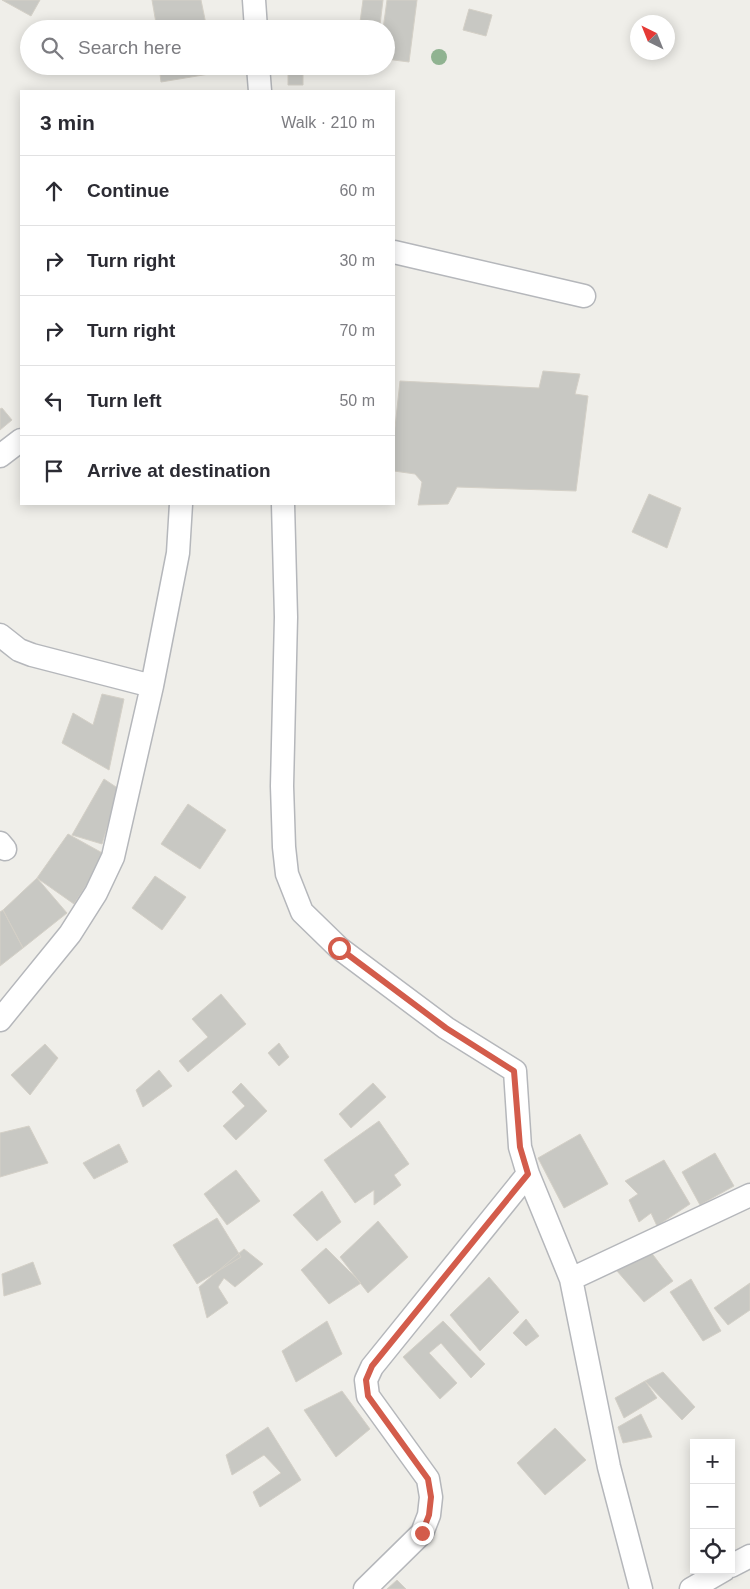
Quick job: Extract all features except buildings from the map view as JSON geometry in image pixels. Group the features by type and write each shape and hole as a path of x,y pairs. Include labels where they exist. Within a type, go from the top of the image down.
{"street":[{"path":"254,0 255,20"},
{"path":"259,75 260,90"},
{"path":"395,252 584,296"},
{"path":"0,456 20,441"},
{"path":"0,1020 70,934 96,894 113,857 152,686 178,553 181,505"},
{"path":"283,505 286,617 282,786 287,874 302,912 339,948 446,1028 514,1071 520,1147 528,1174 571,1279 609,1467 642,1589"},
{"path":"0,635 19,650 32,655 152,686"},
{"path":"365,1589 422,1533 429,1515 431,1497 428,1479 368,1396 366,1380 372,1366 528,1174"},
{"path":"571,1279 750,1195"},
{"path":"735,1564 750,1556"},
{"path":"691,1589 717,1574"}],"route":[{"path":"339,948 446,1028 514,1071 520,1147 528,1174 372,1366 366,1380 368,1396 428,1479 431,1497 429,1515 422,1533"}]}
